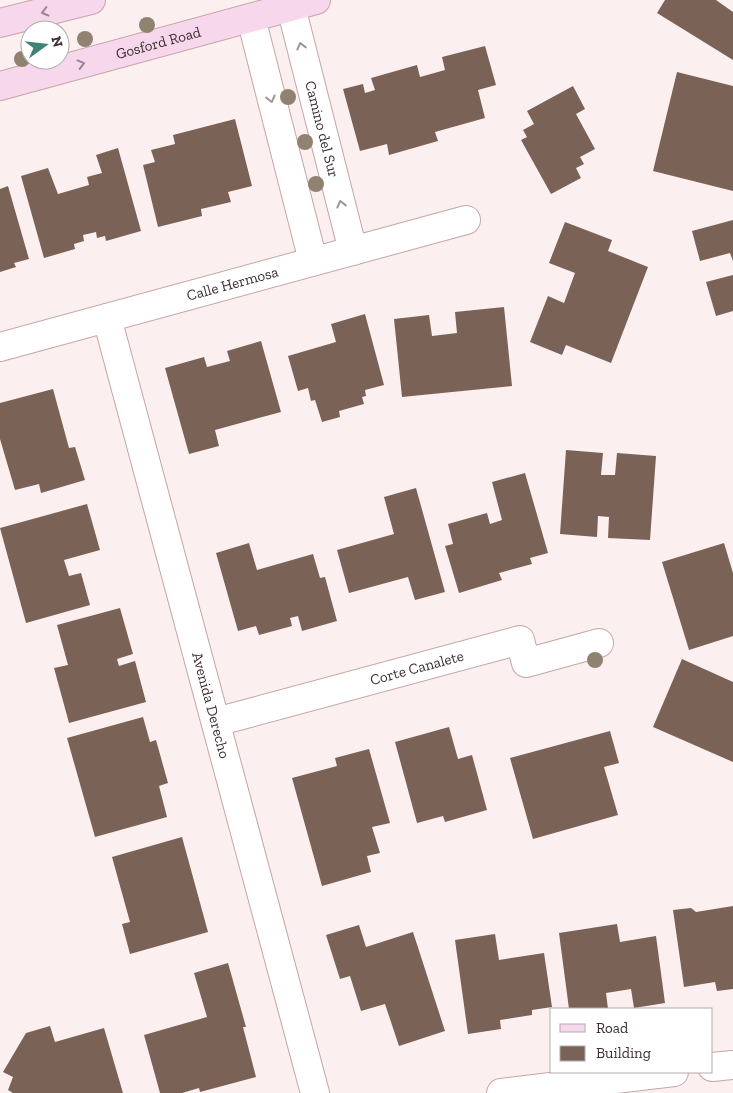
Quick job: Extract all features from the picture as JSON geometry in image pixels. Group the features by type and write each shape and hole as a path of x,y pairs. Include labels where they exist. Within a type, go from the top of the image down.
{"main road":[{"path":"0,23 91,0"},
{"name":"Gosford Road","path":"0,86 316,0"}],"street":[{"name":"Camino del Sur","path":"291,7 353,251"},
{"path":"251,18 313,261"},
{"name":"Calle Hermosa","path":"0,346 466,220"},
{"name":"Avenida Derecho","path":"106,318 315,1093"},
{"name":"Corte Canalete","path":"216,722 520,640 526,663 600,643"},
{"path":"713,1067 733,1065"},
{"path":"501,1093 556,1090 667,1073"}],"building":[{"path":"665,0 716,0 733,12 733,60 657,13"},
{"path":"485,46 496,85 478,90 485,118 435,132 438,141 389,155 387,144 360,151 343,89 363,84 365,93 375,90 371,78 417,65 420,77 445,70 442,57"},
{"path":"677,72 733,86 733,191 653,171"},
{"path":"573,86 585,109 576,114 595,149 580,157 584,164 576,168 581,178 551,194 521,140 527,137 523,130 534,124 527,111"},
{"path":"235,119 252,186 228,192 231,202 201,209 202,216 158,227 143,165 155,162 151,150 175,144 173,135"},
{"path":"118,148 141,231 106,241 105,236 97,238 96,232 83,235 84,241 74,244 75,249 44,258 21,176 48,168 58,194 89,185 87,177 102,173 96,155"},
{"path":"8,186 29,259 14,263 16,267 0,272 0,189"},
{"path":"733,220 733,261 730,253 700,261 692,231"},
{"path":"565,222 612,240 608,251 648,267 611,363 566,345 562,355 530,342 548,296 564,303 575,273 549,263"},
{"path":"733,275 733,311 716,316 706,282"},
{"path":"504,307 512,386 402,397 394,319 429,315 432,336 457,333 455,312"},
{"path":"365,314 384,385 365,390 366,396 362,397 364,404 339,411 340,417 322,422 315,400 311,401 308,388 298,391 288,356 336,342 331,324"},
{"path":"261,341 281,412 215,430 219,446 189,454 165,368 204,357 207,367 230,361 227,351"},
{"path":"53,389 69,448 75,447 85,480 41,493 39,484 15,490 0,439 0,403"},
{"path":"566,450 603,453 601,475 615,475 617,453 656,456 650,540 608,538 609,517 598,516 597,537 560,534"},
{"path":"525,473 548,553 530,558 532,564 499,573 502,580 459,593 445,546 453,544 448,524 487,513 490,524 502,520 492,482"},
{"path":"416,488 445,592 415,600 408,577 349,593 337,550 394,534 384,497"},
{"path":"87,504 100,550 64,560 69,576 81,573 90,605 26,623 0,528"},
{"path":"249,543 257,570 313,554 320,578 325,577 337,621 302,631 298,616 290,618 292,626 259,635 256,626 238,631 216,553"},
{"path":"724,543 733,573 733,636 689,650 662,562"},
{"path":"120,608 133,654 117,659 119,666 135,661 146,702 69,723 54,668 68,665 57,625"},
{"path":"682,659 733,682 733,762 653,727"},
{"path":"143,717 150,742 156,740 168,783 159,786 167,817 95,837 67,738"},
{"path":"449,727 458,759 472,755 487,810 445,822 443,816 417,823 395,742"},
{"path":"610,731 619,763 604,767 618,815 533,839 510,758"},
{"path":"369,749 390,823 372,827 380,853 367,856 371,872 322,886 292,778 337,766 335,758"},
{"path":"182,837 208,932 130,954 122,924 130,922 112,857"},
{"path":"733,906 733,989 717,991 715,982 684,987 673,910 691,908 696,912"},
{"path":"617,924 620,942 656,936 665,1003 634,1008 631,989 606,993 608,1008 569,1008 559,933"},
{"path":"359,925 366,947 413,932 445,1031 399,1046 385,1004 361,1011 350,976 340,979 326,935"},
{"path":"495,934 499,960 544,953 552,1007 532,1010 532,1015 500,1020 501,1029 468,1034 455,940"},
{"path":"228,963 246,1027 243,1027 256,1077 200,1092 199,1088 182,1093 160,1093 144,1035 207,1017 194,973"},
{"path":"50,1026 55,1042 104,1028 123,1093 13,1093 8,1090 13,1077 3,1072 26,1033"}]}
